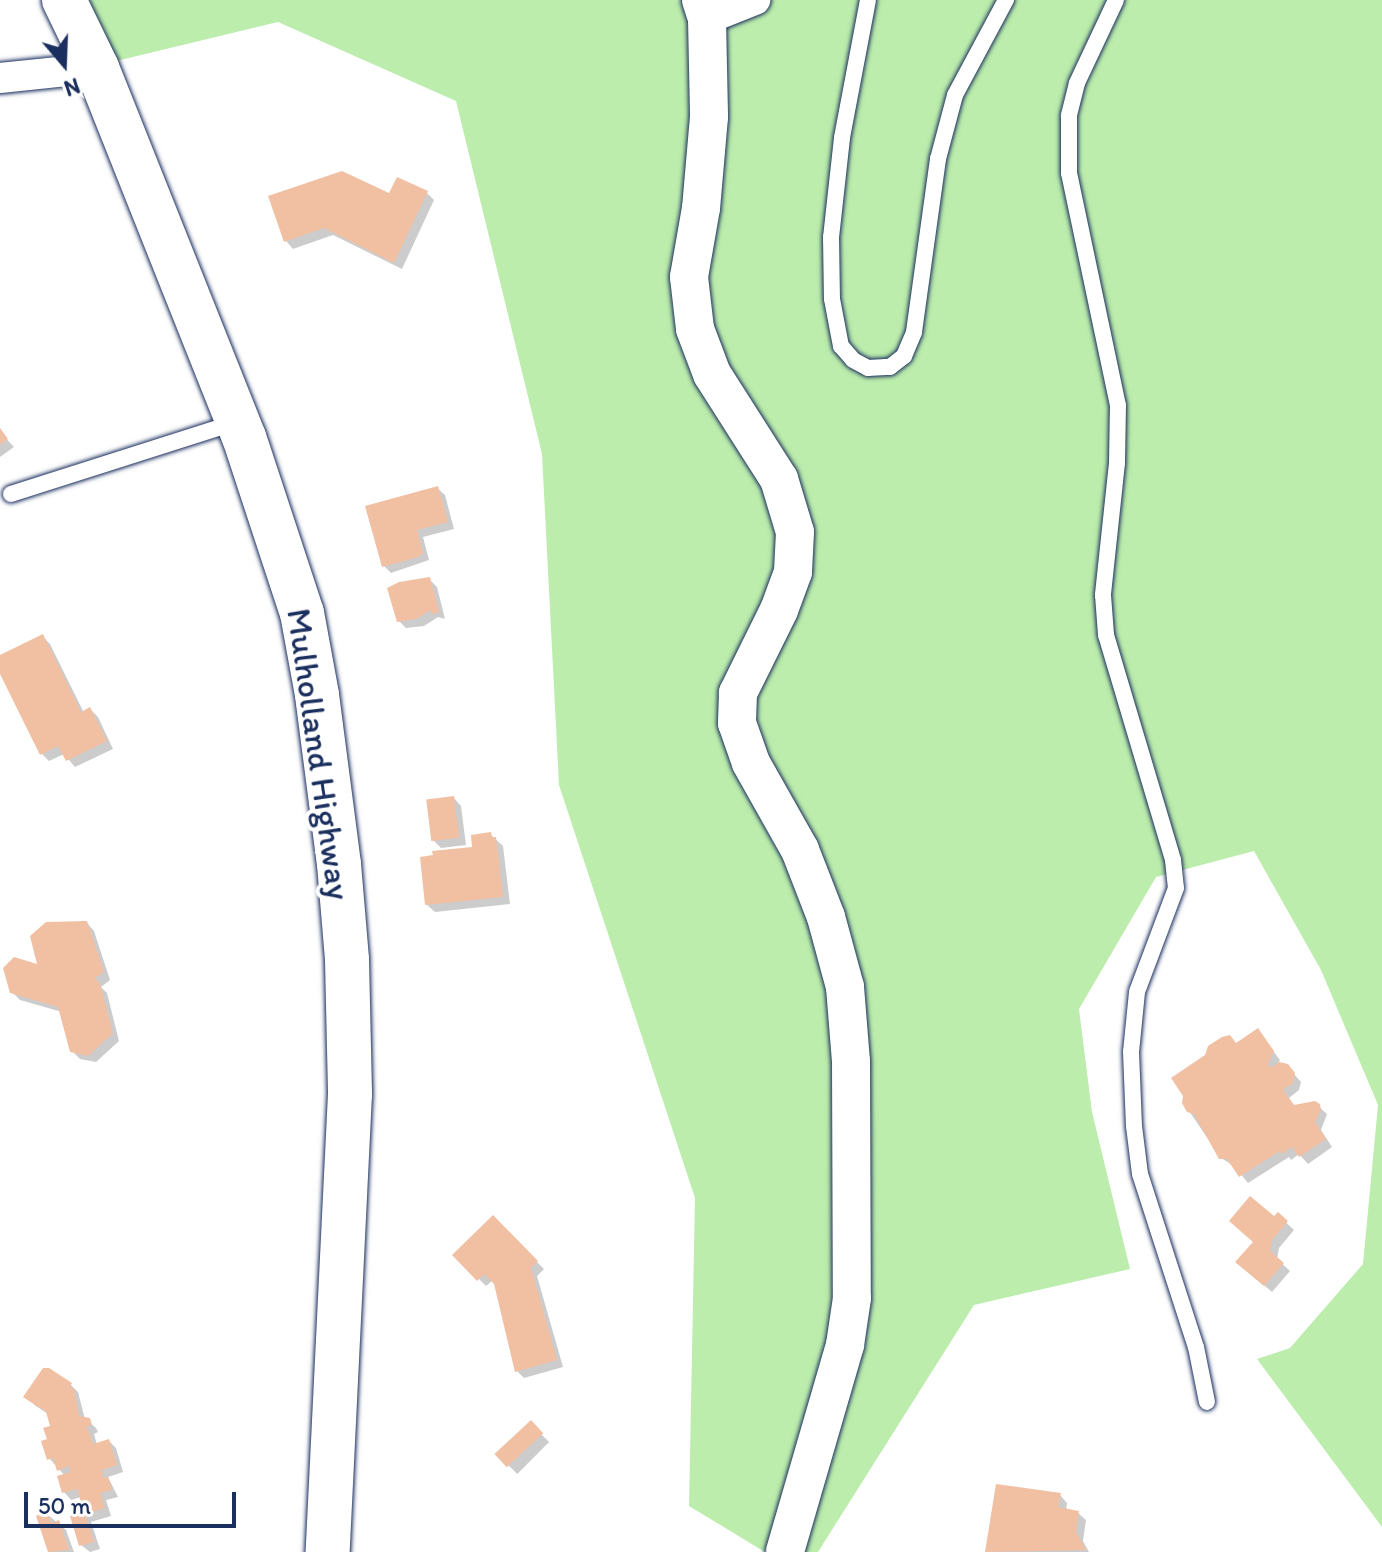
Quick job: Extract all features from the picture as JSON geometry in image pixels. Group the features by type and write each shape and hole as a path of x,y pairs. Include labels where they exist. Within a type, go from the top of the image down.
{"main road":[{"name":"Mulholland Highway","path":"64,0 97,68 238,422 302,613 330,780 346,947 348,1156 328,1552"}],"street":[{"path":"755,0 704,10 709,117 701,208 689,277 695,329 712,374 779,479 795,532 793,572 779,610 738,693 737,723 751,763 800,850 826,917 845,987 851,1061 852,1298 845,1345 785,1552"},
{"path":"0,78 97,68"}],"lane":[{"path":"868,0 842,138 831,237 832,299 841,346 853,360 868,368 890,367 904,356 914,332 938,159 955,95 1006,0"},
{"path":"1116,0 1077,83 1069,116 1069,173 1118,405 1117,463 1103,595 1106,635 1173,860 1176,888 1137,992 1131,1052 1134,1126 1140,1174 1196,1347 1207,1402"},
{"path":"11,494 238,422"}],"green space":[{"path":"49,0 1382,0 1382,1527 1257,1359 1290,1348 1363,1264 1378,1105 1321,970 1254,851 1156,877 1079,1009 1092,1112 1130,1269 974,1305 818,1552 765,1552 689,1506 695,1198 559,785 542,454 456,101 278,22 79,70"}],"building":[{"path":"342,171 389,193 397,177 428,191 394,263 324,228 284,242 268,196"},
{"path":"0,428 8,439 0,445"},
{"path":"438,486 448,522 417,530 423,553 418,557 382,567 365,506"},
{"path":"430,577 439,612 432,614 431,610 416,619 397,622 387,588 399,582"},
{"path":"43,634 81,712 90,707 107,741 66,761 58,746 40,755 0,674 0,655"},
{"path":"454,796 459,838 431,841 426,799"},
{"path":"491,832 492,837 496,837 503,897 425,905 420,857 433,855 432,851 472,847 471,835"},
{"path":"87,921 104,972 95,978 100,984 113,1033 88,1056 70,1052 58,1007 10,993 3,968 14,957 37,964 30,936 46,922"},
{"path":"1258,1028 1274,1051 1268,1064 1271,1068 1279,1062 1288,1064 1295,1073 1293,1083 1283,1090 1294,1105 1315,1101 1320,1104 1321,1110 1315,1122 1326,1139 1299,1157 1292,1147 1282,1154 1280,1151 1239,1177 1227,1159 1219,1159 1194,1114 1187,1112 1182,1103 1183,1096 1171,1078 1205,1055 1208,1046 1222,1037 1230,1035 1236,1043"},
{"path":"1250,1196 1274,1216 1278,1212 1288,1221 1272,1240 1270,1251 1284,1263 1264,1286 1235,1262 1253,1242 1229,1221"},
{"path":"493,1215 538,1261 531,1268 557,1360 515,1372 494,1284 484,1274 477,1281 452,1255"},
{"path":"43,1368 49,1368 72,1383 70,1387 74,1389 79,1416 90,1418 92,1425 87,1426 93,1444 109,1439 117,1465 102,1470 103,1478 108,1477 112,1490 100,1493 105,1508 85,1515 94,1542 79,1546 70,1516 84,1512 77,1489 62,1493 57,1476 70,1472 69,1466 57,1471 53,1458 47,1460 41,1441 47,1439 43,1428 50,1426 46,1412 23,1397"},
{"path":"531,1420 543,1433 507,1467 494,1454"},
{"path":"996,1484 1061,1493 1058,1507 1079,1511 1076,1532 1086,1550 985,1552"},
{"path":"47,1512 51,1523 59,1520 69,1550 48,1552 36,1516"}]}
